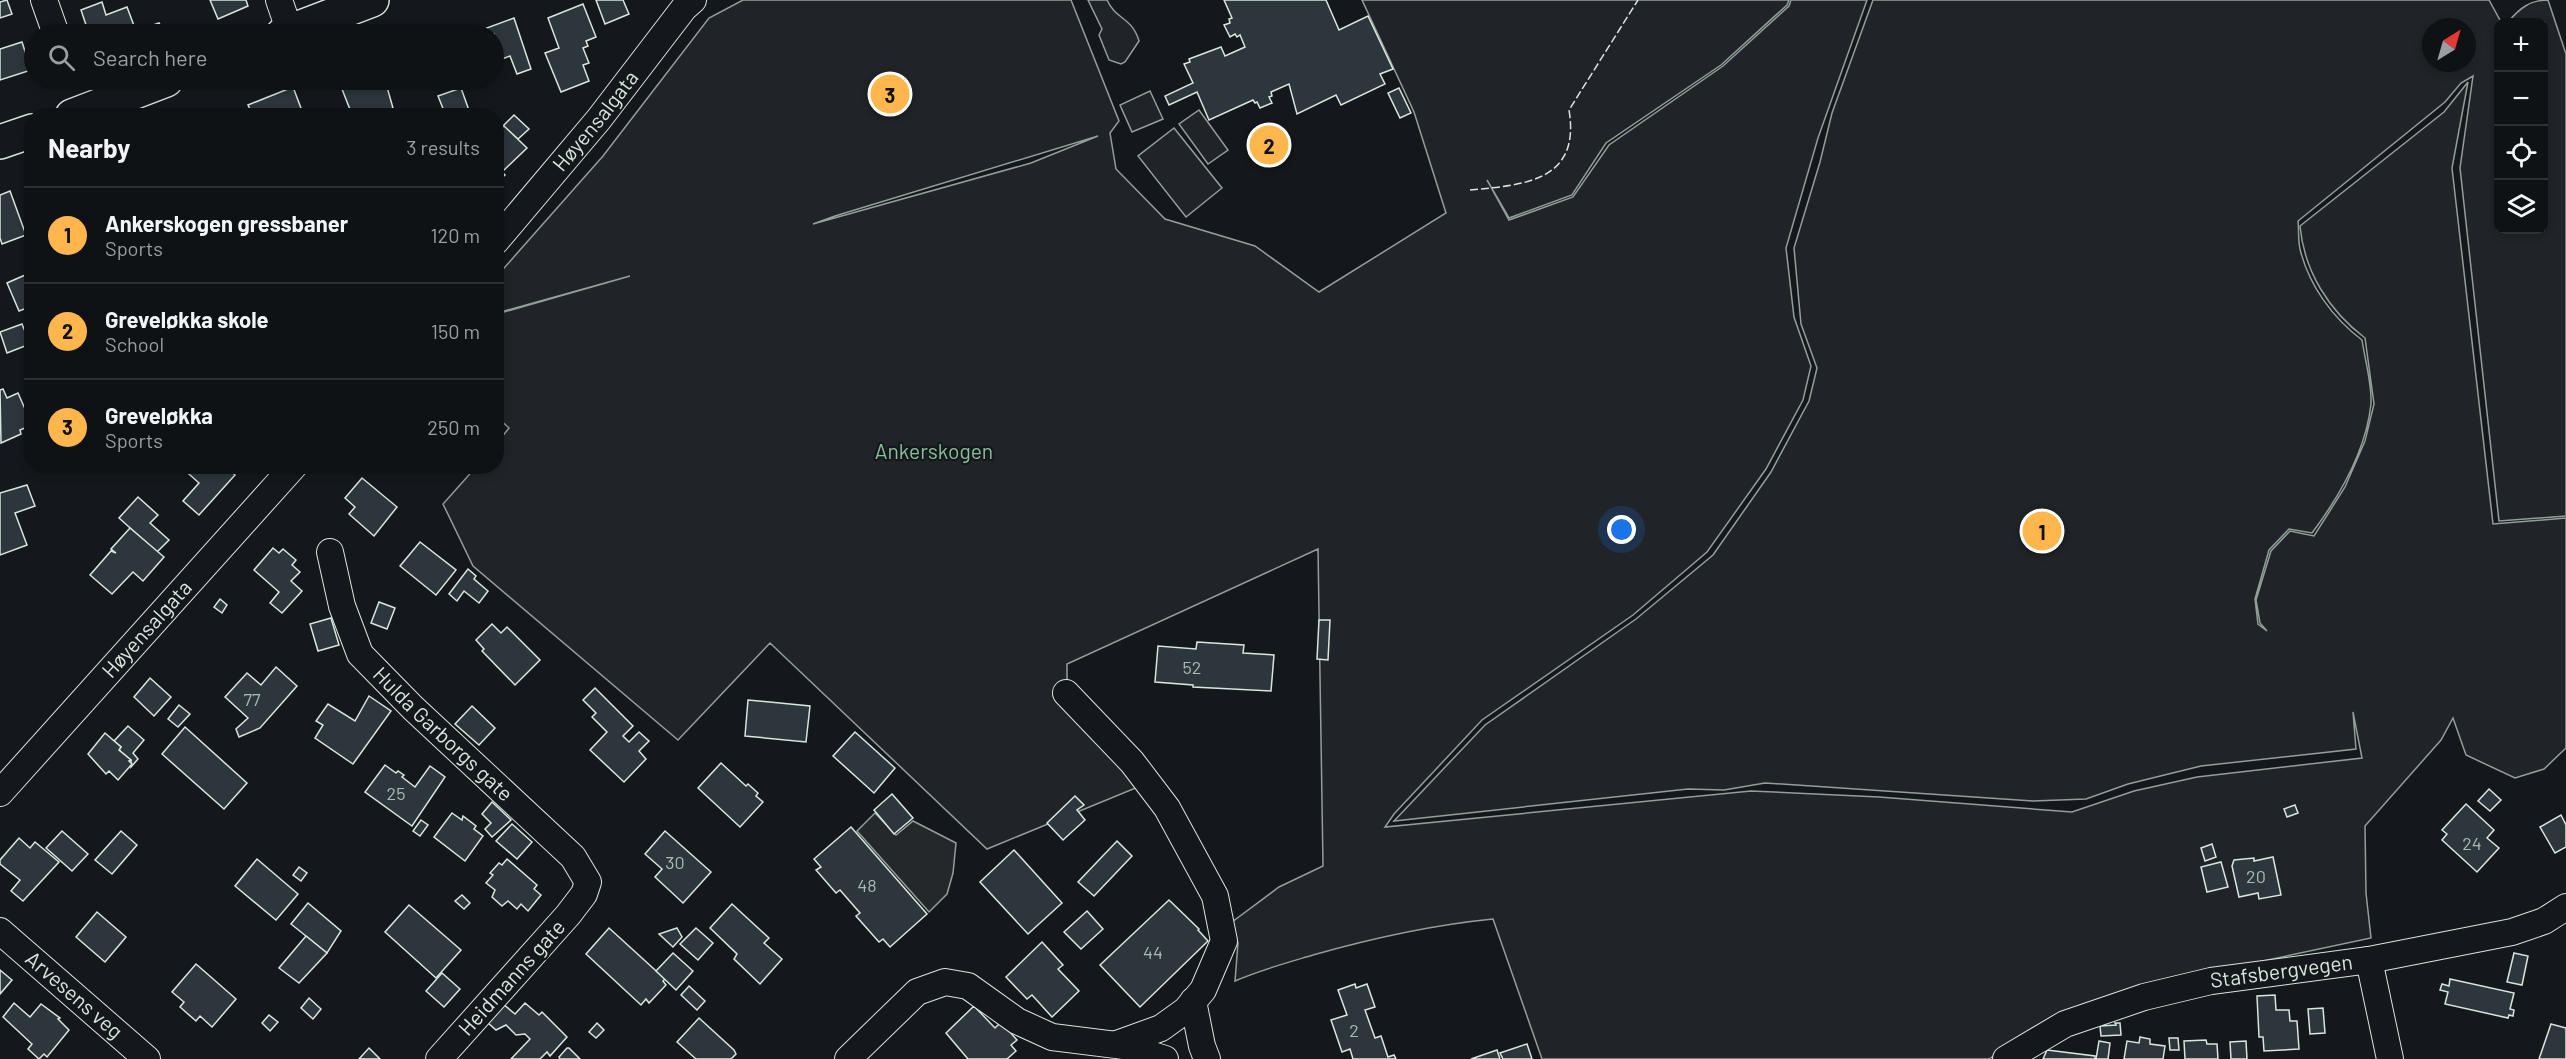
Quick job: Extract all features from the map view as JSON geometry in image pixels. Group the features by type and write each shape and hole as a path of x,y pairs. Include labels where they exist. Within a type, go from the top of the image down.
{"main road":[{"path":"309,24 372,0"},
{"path":"98,108 142,90"},
{"path":"0,142 24,134"}],"street":[{"path":"44,0 52,24"},
{"path":"279,0 284,24"},
{"name":"Høyensalgata","path":"504,232 573,152 684,8 693,0"},
{"name":"Høyensalgata","path":"0,793 286,474"},
{"name":"Hulda Garborgs gate","path":"330,552 342,606 360,654 413,708 573,857 588,882 584,894"},
{"path":"1066,693 1132,762 1167,808 1215,896 1224,941 1203,990 1186,1010 1161,1028 1117,1044"},
{"name":"Heidmanns gate","path":"439,1059 568,915 584,894"},
{"name":"Stafsbergvegen","path":"2006,1059 2066,1024 2144,997 2211,981 2369,960 2512,933 2544,921 2566,907"},
{"name":"Arvesens veg","path":"0,931 147,1059"},
{"path":"2369,960 2391,1059"},
{"path":"848,1059 917,992 945,982 968,986 1017,1021 1052,1037 1117,1044 1166,1059"},
{"path":"1193,1001 1207,1059"}],"green space":[{"name":"Ankerskogen","path":"743,0 1071,0 1119,121 1110,133 1116,169 1165,219 1255,246 1319,292 1446,213 1414,112 1362,0 1789,0 1787,5 1721,65 1606,143 1572,195 1509,218 1487,180 1509,220 1573,197 1609,145 1723,66 1789,6 1791,0 1867,0 1818,138 1786,248 1794,317 1811,366 1803,400 1766,469 1707,552 1633,615 1482,720 1394,814 1385,827 1751,791 1879,797 2072,812 2134,791 2197,777 2362,758 2353,712 2356,749 2201,766 2128,784 2086,799 2033,801 1765,783 1724,790 1688,789 1394,821 1485,725 1636,619 1713,555 1771,472 1809,401 1817,368 1801,324 1794,248 1832,113 1873,0 2489,0 2499,18 2494,18 2494,234 2548,234 2548,18 2512,18 2536,1 2548,0 2566,54 2566,516 2499,521 2460,168 2473,76 2461,83 2445,102 2298,221 2300,249 2309,276 2323,300 2341,322 2362,340 2371,404 2357,456 2332,504 2312,533 2289,529 2269,550 2255,599 2258,624 2267,631 2260,623 2256,600 2271,551 2290,531 2314,536 2345,487 2365,441 2374,404 2365,338 2340,315 2321,289 2307,259 2300,226 2444,112 2468,82 2452,168 2493,524 2566,518 2566,748 2544,769 2515,778 2466,755 2453,718 2441,740 2365,826 2366,893 2371,938 2164,982 2053,1016 1989,1059 1542,1059 1493,919 1425,929 1358,943 1283,964 1235,981 1238,943 1232,922 1279,887 1323,866 1318,549 1067,664 1067,706 1143,785 987,849 770,643 678,740 473,566 443,504 470,474 504,474 504,434 509,428 504,423 504,312 630,276 504,311 504,268 603,156 709,18","holes":["1098,136 1031,163 813,224 835,216"]},
{"path":"1088,0 1107,0 1136,33 1139,41 1125,62 1121,64 1109,60 1099,35 1102,29"},
{"path":"1150,91 1163,119 1132,132 1120,105"},
{"path":"1199,110 1228,150 1208,164 1179,124"},
{"path":"1174,128 1222,188 1186,217 1138,156"}],"shaded area":[{"path":"875,813 896,835 913,821 956,843 953,873 947,894 929,912 857,831"}],"building":[{"path":"7,0 12,14 0,18 0,2"},
{"path":"210,0 246,0 248,6 218,19"},
{"path":"596,0 623,0 629,14 605,24"},
{"path":"1224,0 1326,0 1339,30 1368,16 1393,69 1380,74 1385,84 1341,105 1336,95 1297,114 1289,84 1271,92 1272,96 1269,97 1272,103 1260,108 1253,100 1209,120 1197,92 1169,105 1165,96 1193,83 1184,64 1190,62 1189,59 1221,47 1225,56 1245,47 1240,35 1237,37 1235,34 1230,37 1224,25 1230,23 1229,19 1232,18"},
{"path":"102,2 106,15 127,7 133,24 86,24 81,10"},
{"path":"583,4 596,37 586,41 588,46 583,48 589,63 583,65 589,81 561,92 545,53 559,48 548,18"},
{"path":"514,18 531,69 517,74 510,56 504,58 504,24 498,24"},
{"path":"22,42 24,72 0,80 0,49"},
{"path":"1399,88 1411,113 1400,118 1388,93"},
{"path":"286,90 294,90 301,108 249,108 248,105"},
{"path":"342,90 388,90 393,108 349,108"},
{"path":"462,90 468,108 443,108 438,96"},
{"path":"514,115 529,129 518,139 504,125"},
{"path":"504,126 527,148 504,170"},
{"path":"10,191 24,230 24,236 2,244 0,238 0,195"},
{"path":"24,276 24,309 19,311 7,283"},
{"path":"22,324 24,346 7,353 0,332"},
{"path":"3,389 7,398 18,393 24,407 24,428 20,430 21,434 1,443 0,390"},
{"path":"189,474 235,475 199,515 183,501 199,483"},
{"path":"362,478 397,507 374,536 349,514 355,507 345,498"},
{"path":"27,485 35,506 15,513 27,545 0,555 0,493"},
{"path":"138,497 158,515 150,523 169,540 157,552 119,518"},
{"path":"130,528 164,557 143,581 133,572 112,594 90,575 111,551 116,553 111,549"},
{"path":"420,542 456,570 436,595 400,566"},
{"path":"273,548 279,553 283,549 296,560 292,565 300,572 291,581 302,591 282,613 270,603 279,592 254,570"},
{"path":"468,569 476,576 474,579 488,591 479,603 464,591 457,601 449,594"},
{"path":"220,599 227,605 222,613 214,607"},
{"path":"379,602 395,608 387,629 371,623"},
{"path":"331,618 339,645 318,651 310,624"},
{"path":"1319,620 1330,620 1328,660 1317,659"},
{"path":"492,624 501,633 507,627 540,660 515,685 482,651 484,649 476,640"},
{"path":"1197,642 1244,645 1243,653 1274,655 1271,691 1193,687 1193,685 1155,682 1158,646 1196,649"},
{"path":"276,667 297,686 260,728 239,737 236,729 248,718 225,697 247,673 261,685"},
{"path":"150,678 171,697 154,716 134,697"},
{"path":"595,688 633,726 623,736 629,742 639,732 649,741 639,751 646,759 624,782 590,750 607,732 592,717 596,713 583,700"},
{"path":"369,696 391,711 353,764 315,738 323,725 316,721 328,704 355,721"},
{"path":"748,700 810,706 806,742 745,736"},
{"path":"179,705 190,714 178,727 168,719"},
{"path":"472,706 495,728 479,745 455,724"},
{"path":"128,726 144,740 133,753 138,759 131,767 131,760 119,750 121,747 114,741"},
{"path":"185,727 247,783 224,809 162,754"},
{"path":"855,732 895,768 874,793 833,756"},
{"path":"105,733 121,747 119,750 131,760 129,761 132,764 118,780 109,771 106,774 88,754"},
{"path":"721,763 746,786 748,784 758,793 756,796 763,802 740,827 698,788"},
{"path":"385,765 396,773 398,771 404,775 402,777 415,787 430,766 445,777 412,826 365,792"},
{"path":"2489,789 2501,800 2490,811 2478,801"},
{"path":"892,794 913,818 894,834 874,810"},
{"path":"1075,796 1084,805 1077,810 1085,820 1063,840 1047,823"},
{"path":"492,802 511,820 492,837 485,829 491,823 482,814"},
{"path":"2466,804 2494,830 2487,838 2499,848 2477,872 2442,840 2447,834 2442,830"},
{"path":"2295,805 2298,813 2287,817 2284,809"},
{"path":"452,813 462,820 463,816 476,826 474,829 483,836 465,861 434,837"},
{"path":"2561,815 2566,825 2566,847 2555,853 2540,827"},
{"path":"421,820 428,825 420,836 413,831"},
{"path":"512,824 532,842 517,859 496,841"},
{"path":"851,827 927,914 890,947 883,939 879,942 856,916 860,913 840,890 836,893 816,870 821,867 814,859"},
{"path":"62,831 88,854 72,871 46,848"},
{"path":"121,831 137,845 112,874 95,860"},
{"path":"665,831 711,872 683,903 655,877 662,869 645,854"},
{"path":"19,838 30,848 35,842 59,862 23,901 11,891 20,880 0,864 0,860"},
{"path":"1117,841 1132,856 1094,896 1078,882"},
{"path":"2212,844 2216,857 2205,861 2201,848"},
{"path":"1014,850 1062,903 1028,934 980,882"},
{"path":"2273,857 2281,895 2259,899 2258,893 2239,897 2232,866 2234,860 2254,858 2254,861"},
{"path":"257,859 298,894 276,920 235,886"},
{"path":"507,859 537,885 534,889 541,895 528,911 521,904 517,909 508,901 502,906 492,897 495,890 486,883 493,875 490,873 499,863 502,865"},
{"path":"2221,862 2228,887 2207,892 2201,867"},
{"path":"299,867 307,873 301,881 293,875"},
{"path":"462,895 470,903 464,909 455,901"},
{"path":"1169,900 1208,941 1140,1007 1100,965"},
{"path":"308,903 341,931 327,953 291,924"},
{"path":"732,904 769,938 764,943 782,959 760,984 734,959 737,954 710,928"},
{"path":"409,905 461,950 436,978 385,932"},
{"path":"1087,911 1103,929 1081,949 1064,932"},
{"path":"97,912 126,937 105,962 76,937"},
{"path":"609,928 665,979 663,981 666,985 649,1003 646,999 641,1005 586,954"},
{"path":"677,928 682,937 673,947 659,934"},
{"path":"696,928 713,943 698,960 680,944"},
{"path":"306,936 327,953 299,983 279,968"},
{"path":"1042,942 1063,965 1058,969 1079,991 1052,1017 1032,995 1027,999 1006,977"},
{"path":"673,953 693,971 676,990 656,971"},
{"path":"2514,953 2528,956 2522,985 2507,982"},
{"path":"196,964 236,999 212,1027 200,1016 196,1021 180,1007 184,1002 172,992"},
{"path":"0,970 12,980 0,994"},
{"path":"442,973 460,989 444,1007 426,991"},
{"path":"2450,979 2514,993 2510,1009 2514,1010 2513,1016 2509,1015 2508,1018 2445,1004 2448,992 2440,990 2442,984 2449,986"},
{"path":"1355,984 1356,988 1367,984 1375,1007 1365,1010 1375,1038 1381,1036 1388,1057 1394,1055 1396,1059 1353,1059 1350,1049 1342,1052 1331,1020 1347,1015 1338,990"},
{"path":"689,986 705,1001 697,1010 681,995"},
{"path":"2275,995 2276,1010 2289,1010 2290,1021 2297,1021 2299,1049 2264,1051 2263,1037 2259,1037 2257,996"},
{"path":"309,998 321,1009 313,1019 301,1008"},
{"path":"14,1003 30,1017 41,1004 60,1018 58,1019 69,1030 47,1057 44,1054 39,1059 28,1049 32,1044 3,1017"},
{"path":"525,1003 539,1015 542,1012 567,1037 550,1056 547,1052 540,1059 511,1059 530,1039 525,1034 516,1035 506,1025 496,1030 487,1022 503,1004 515,1014"},
{"path":"974,1006 995,1028 1001,1022 1017,1040 1011,1045 1016,1051 1007,1059 968,1059 946,1033"},
{"path":"2323,1008 2325,1033 2310,1034 2308,1009"},
{"path":"269,1015 278,1022 270,1031 262,1023"},
{"path":"699,1018 734,1050 736,1054 731,1059 696,1059 677,1042"},
{"path":"597,1023 604,1030 596,1038 589,1032"},
{"path":"2115,1023 2120,1023 2121,1035 2101,1036 2100,1026 2116,1025"},
{"path":"2551,1024 2566,1028 2566,1059 2539,1059"},
{"path":"2140,1037 2150,1039 2150,1044 2165,1046 2163,1059 2124,1059 2127,1041 2139,1043"},
{"path":"2169,1038 2178,1038 2179,1050 2170,1050"},
{"path":"2206,1040 2207,1044 2217,1044 2218,1059 2185,1059 2184,1041"},
{"path":"2099,1041 2110,1043 2108,1059 2096,1059"},
{"path":"2246,1041 2247,1059 2231,1059 2230,1042"},
{"path":"1527,1044 1532,1059 1503,1059 1500,1053"},
{"path":"369,1048 380,1059 359,1059"},
{"path":"567,1048 580,1059 560,1059 559,1057"},
{"path":"1497,1050 1500,1059 1471,1059"},
{"path":"2047,1050 2095,1056 2095,1059 2043,1059"}],"fence":[{"path":"1470,190 1510,186 1544,175 1557,166 1566,152 1570,134 1569,110 1638,0"}],"place":[{"name":"Greveløkka","path":"890,94"},
{"name":"Greveløkka skole","path":"1269,145"},
{"name":"Ankerskogen gressbaner","path":"2042,531"}]}
